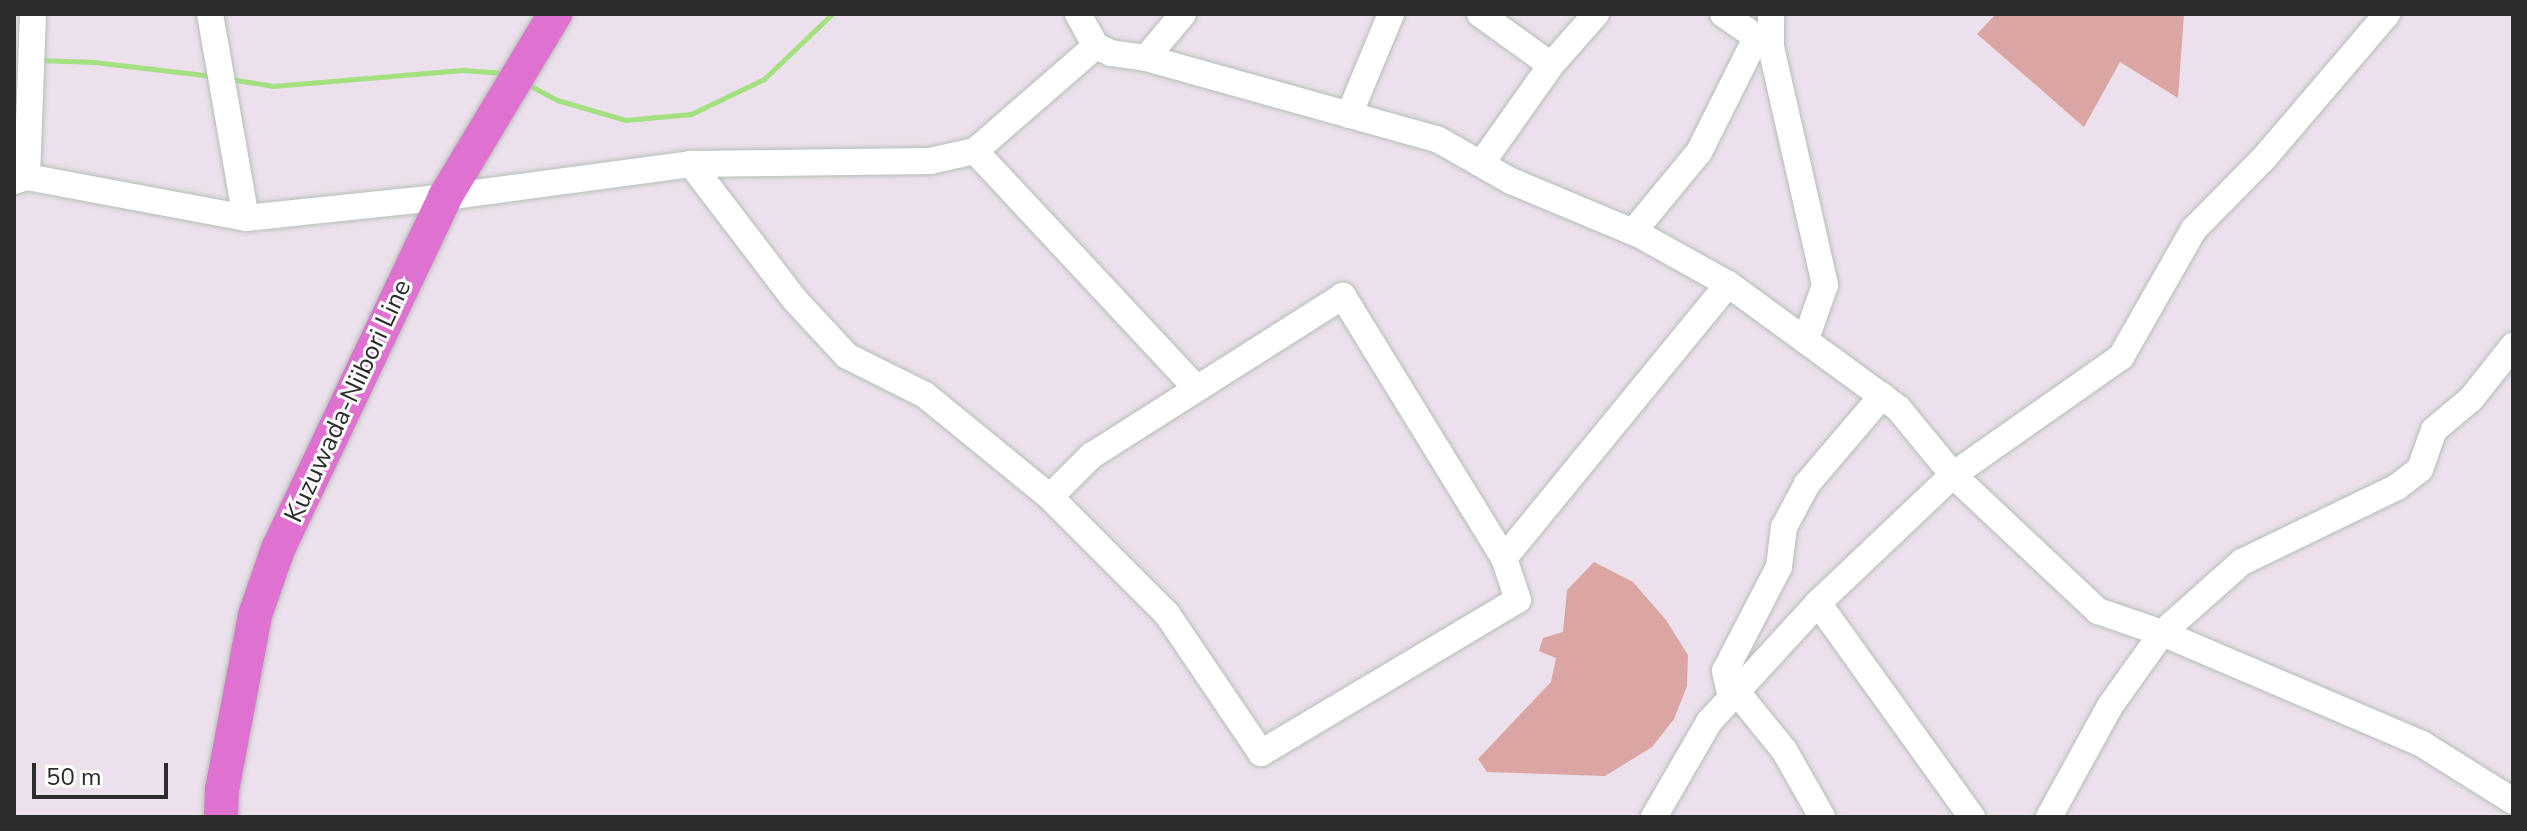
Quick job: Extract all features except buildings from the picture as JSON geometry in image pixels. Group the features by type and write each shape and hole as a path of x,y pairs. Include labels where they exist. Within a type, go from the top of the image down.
{"main road":[{"name":"Kuzuwada-Niibori Line","path":"221,817 222,790 255,615 278,549 445,197 555,14"}],"street":[{"path":"33,14 32,60 20,179 246,218 445,197 691,164 930,161 975,151 1096,46"},
{"path":"210,14 246,218"},
{"path":"1078,14 1096,46 1111,53 1146,58 1437,139 1511,181 1633,232 1728,284 1898,408 1953,475 2098,611 2162,633 2422,744 2513,801"},
{"path":"1146,58 1183,14"},
{"path":"1349,115 1391,14"},
{"path":"1480,14 1551,65"},
{"path":"1481,164 1551,65 1596,14"},
{"path":"1723,14 1764,42 1825,285 1806,339"},
{"path":"1633,232 1699,152 1764,42 1771,14"},
{"path":"1654,817 1709,722 1818,603 1953,475 2121,357 2194,229 2265,157 2387,14"},
{"path":"975,151 1196,388"},
{"path":"691,164 795,300 847,356 925,395 1050,497 1167,614 1261,753 1518,600 1504,558 1343,296 1092,455 1050,497"},
{"path":"1504,558 1728,284"},
{"path":"2049,817 2110,706 2162,633 2242,562 2397,487 2420,469 2434,430 2471,399 2513,346"},
{"path":"1822,817 1784,750 1734,694 1725,671 1779,567 1784,527 1807,484 1882,396"},
{"path":"1818,603 1972,817"}],"shaded area":[{"path":"1996,14 2184,14 2178,98 2120,62 2084,127 1977,34"},
{"path":"1594,562 1633,582 1666,620 1688,655 1687,686 1674,719 1652,747 1605,776 1487,772 1478,759 1551,682 1556,658 1539,651 1543,638 1563,632 1567,590"}],"waterway":[{"path":"525,83 557,100 626,120 691,114 764,79 832,14"},
{"path":"39,60 94,62 212,76"},
{"path":"230,79 273,86 462,70 506,73"}]}
